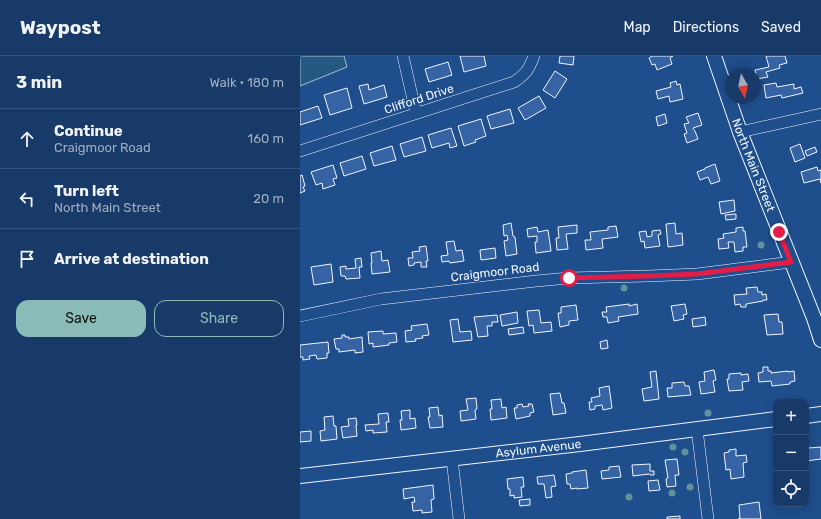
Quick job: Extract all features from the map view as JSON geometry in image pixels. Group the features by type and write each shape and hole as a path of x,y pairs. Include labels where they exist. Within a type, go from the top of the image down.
{"main road":[{"name":"North Main Street","path":"714,56 740,132 814,318 821,340"},
{"path":"809,416 821,414"},
{"name":"Asylum Avenue","path":"300,476 773,419"}],"street":[{"path":"402,56 416,113"},
{"name":"Clifford Drive","path":"300,151 514,82 524,76 531,65 534,56"},
{"path":"740,132 821,114"},
{"name":"Craigmoor Road","path":"300,316 381,299 536,281 569,278 697,274 791,262"},
{"path":"697,429 708,519"},
{"path":"452,459 459,519"}],"shaded area":[{"path":"300,56 344,56 347,67 300,86"}],"building":[{"path":"460,56 484,56 486,66 464,72"},
{"path":"560,56 574,56 573,65 559,63"},
{"path":"652,56 673,56 670,58 672,64 657,70 655,64 652,65 649,58"},
{"path":"766,56 785,56 787,63 779,65 780,68 766,72 768,77 761,78 761,69 769,67"},
{"path":"448,62 452,75 429,82 425,69"},
{"path":"555,71 567,79 555,98 543,90"},
{"path":"676,81 677,85 680,84 683,99 670,102 669,96 658,99 656,91 671,87 670,83"},
{"path":"776,83 777,87 794,84 794,89 801,87 803,93 782,98 781,95 766,98 764,85"},
{"path":"368,84 369,90 384,85 387,97 364,104 359,86"},
{"path":"347,88 352,108 330,115 324,95"},
{"path":"539,96 546,108 525,120 518,108"},
{"path":"318,106 322,118 300,125 300,112"},
{"path":"510,109 514,123 491,129 487,116"},
{"path":"698,113 702,125 693,128 698,139 687,143 684,134 687,133 684,124 689,123 686,117"},
{"path":"665,114 667,123 658,126 656,117"},
{"path":"481,119 486,136 475,140 476,142 464,146 458,126"},
{"path":"451,128 457,146 450,148 449,143 432,148 428,135"},
{"path":"422,137 426,151 404,157 400,144"},
{"path":"800,144 805,158 795,162 790,148"},
{"path":"392,146 396,160 374,166 370,153"},
{"path":"815,147 817,152 807,156 805,151"},
{"path":"362,156 366,169 344,176 340,163"},
{"path":"715,164 720,181 711,184 708,177 700,180 697,172"},
{"path":"333,165 337,178 333,179 335,185 323,189 322,183 316,185 311,172"},
{"path":"817,167 818,171 821,170 821,183 820,179 804,183 801,172"},
{"path":"302,175 305,186 303,187 305,191 300,193 300,176"},
{"path":"734,200 735,211 721,214 719,202"},
{"path":"736,214 736,219 726,220 725,215"},
{"path":"511,223 513,236 515,237 517,254 506,256 504,241 508,240 507,235 504,236 503,225"},
{"path":"675,223 676,234 682,233 683,245 668,247 666,224"},
{"path":"577,225 577,233 566,234 568,249 557,250 556,238 559,238 558,227"},
{"path":"616,226 618,237 602,239 603,248 586,250 585,240 591,240 590,232 608,230 608,227"},
{"path":"537,227 538,232 548,230 551,251 536,253 535,242 537,242 537,236 528,237 527,229"},
{"path":"743,227 747,247 743,247 743,251 735,252 734,242 728,242 729,248 719,249 718,239 724,238 723,234 736,232 736,228"},
{"path":"660,230 661,234 658,235 660,246 645,248 644,241 641,242 639,232 646,231 647,237 652,236 652,231"},
{"path":"454,241 456,251 462,250 464,261 450,263 449,261 442,262 441,256 448,255 446,242"},
{"path":"426,246 428,261 426,261 427,267 421,267 421,262 414,263 414,265 409,266 408,258 413,258 412,252 420,251 419,247"},
{"path":"495,248 496,258 481,260 480,250"},
{"path":"381,251 382,261 388,260 390,272 372,274 371,253"},
{"path":"361,258 362,267 359,267 360,278 346,279 345,276 341,276 340,267 346,266 346,269 356,268 355,259"},
{"path":"331,264 333,282 314,285 311,267"},
{"path":"757,287 758,292 762,292 762,295 766,294 767,300 746,304 746,307 741,307 740,304 735,305 734,295 747,294 746,288"},
{"path":"629,304 629,306 637,304 638,314 618,317 619,321 608,323 607,317 603,317 602,312 607,312 606,307"},
{"path":"685,304 687,314 683,315 684,319 674,321 671,306"},
{"path":"576,305 578,320 569,321 569,325 560,327 558,313 561,313 561,307"},
{"path":"539,310 541,323 551,322 552,331 534,333 533,325 529,326 527,311"},
{"path":"517,312 518,323 502,326 500,315"},
{"path":"778,314 779,322 782,322 783,334 767,335 764,315"},
{"path":"497,315 498,322 492,322 492,326 487,326 488,336 478,337 474,317"},
{"path":"705,317 706,325 693,327 692,319"},
{"path":"458,319 460,332 471,331 472,340 453,342 450,320"},
{"path":"427,324 429,335 422,336 423,338 415,339 416,341 406,342 405,331 412,330 411,326"},
{"path":"523,327 524,333 509,335 508,329"},
{"path":"383,331 383,334 396,333 397,342 389,343 389,345 373,347 373,343 369,344 368,332"},
{"path":"342,335 349,337 349,339 362,337 363,352 355,353 355,350 339,352 339,349 336,349 334,339 342,338"},
{"path":"607,340 608,348 601,349 600,342"},
{"path":"328,342 329,353 327,353 327,358 317,359 316,355 309,356 310,359 303,360 303,357 300,357 300,345"},
{"path":"763,367 768,367 768,371 771,371 771,373 794,371 795,381 790,382 790,384 772,386 771,381 759,382 758,373 763,372"},
{"path":"714,370 716,380 713,381 715,392 701,394 699,382 705,381 704,372"},
{"path":"656,371 659,399 644,401 642,389 652,387 650,372"},
{"path":"741,373 741,375 748,374 749,381 742,382 743,390 729,391 727,379 729,379 729,374"},
{"path":"684,382 685,386 689,386 691,395 668,397 667,388 672,388 672,383"},
{"path":"609,386 612,408 603,410 602,405 595,406 595,409 590,410 589,402 592,402 591,398 600,396 599,388"},
{"path":"560,393 566,413 553,415 550,394"},
{"path":"476,398 476,419 461,421 460,411 468,410 466,399"},
{"path":"501,399 502,408 506,407 507,418 491,420 491,400"},
{"path":"522,404 523,407 529,406 528,404 532,404 534,412 530,413 530,416 516,419 514,408 517,408 517,405"},
{"path":"438,407 439,416 442,415 443,427 430,428 428,417 430,417 429,408"},
{"path":"410,410 410,419 415,418 416,428 401,430 401,411"},
{"path":"388,413 389,422 386,422 387,432 373,433 373,430 366,431 365,425 379,424 378,414"},
{"path":"333,416 334,426 336,426 337,439 321,441 320,431 325,430 324,417"},
{"path":"356,418 357,436 343,438 341,427 349,426 348,419"},
{"path":"311,431 311,441 300,442 300,432"},
{"path":"821,447 821,459 809,461 809,448"},
{"path":"736,449 736,456 746,455 747,462 743,463 744,477 731,479 730,469 726,470 724,453 729,452 729,450"},
{"path":"677,459 679,475 675,475 676,486 667,487 666,479 668,478 665,460"},
{"path":"650,464 650,471 654,471 654,475 649,474 633,476 632,465"},
{"path":"619,466 621,477 602,479 601,471 609,470 609,467"},
{"path":"586,470 588,488 571,489 570,484 567,484 566,474"},
{"path":"554,475 556,486 551,487 552,497 546,498 544,484 538,484 537,477"},
{"path":"523,477 524,487 521,487 522,497 514,498 514,495 510,496 510,489 508,489 507,479"},
{"path":"658,480 660,490 649,491 648,481"},
{"path":"433,485 434,499 431,500 432,512 422,513 422,510 413,511 412,502 415,502 414,497 404,499 403,489"},
{"path":"530,499 530,505 520,506 519,500"},
{"path":"759,502 761,519 740,519 739,505"},
{"path":"680,516 680,519 667,519 667,517"}],"route":[{"path":"569,278 697,274 791,262 779,232"}]}
